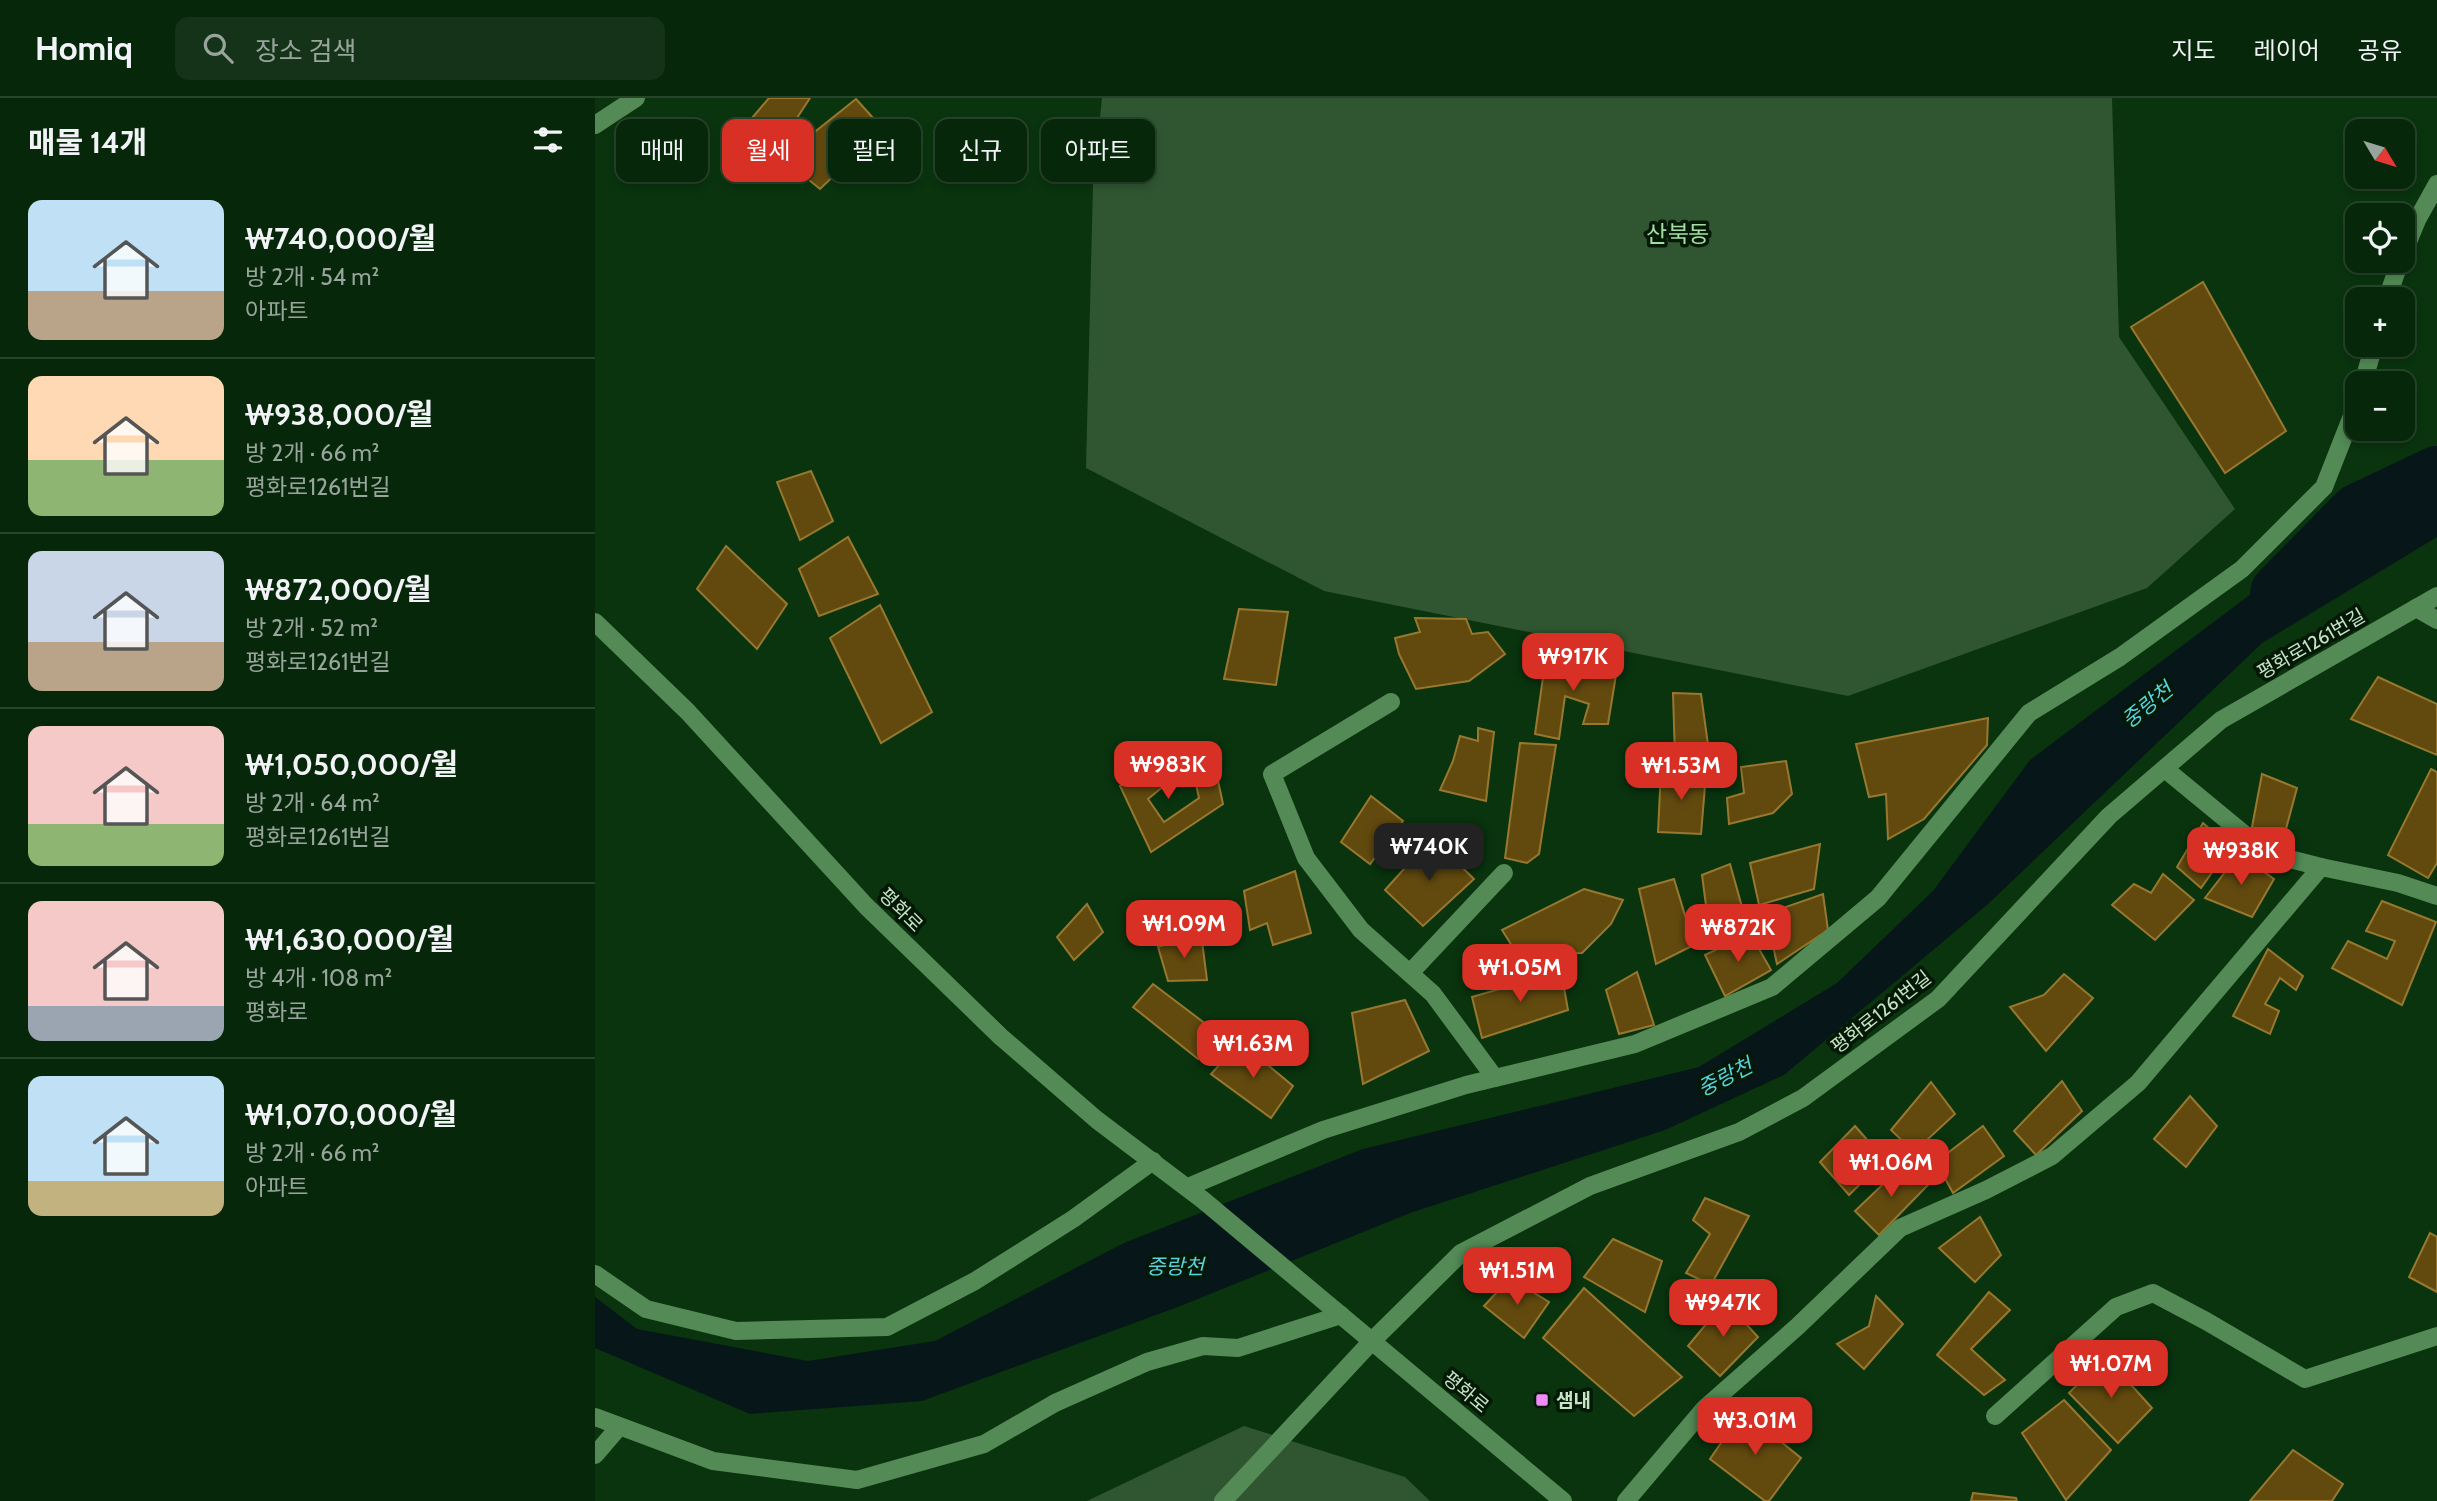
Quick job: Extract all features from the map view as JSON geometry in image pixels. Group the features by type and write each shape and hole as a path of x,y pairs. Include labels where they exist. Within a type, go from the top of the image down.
{"street":[{"path":"595,125 636,98"},
{"path":"2415,225 2437,184"},
{"path":"1188,1187 1323,1130 1495,1078 1635,1044 1772,987 1878,898 2029,713 2120,657 2242,569 2324,487 2345,434"},
{"name":"평화로1261번길","path":"1223,1501 1372,1341 1461,1253 1590,1185 1739,1132 1803,1098 1938,999 2109,816 2221,720 2437,596"},
{"path":"2416,608 2437,620"},
{"name":"평화로","path":"595,622 688,712 866,906 1001,1037 1097,1120 1203,1199 1563,1501"},
{"path":"1391,702 1272,774 1306,858 1361,930 1433,994 1495,1078"},
{"path":"2165,769 2267,853 2398,883 2437,896"},
{"path":"1626,1501 1704,1409 1798,1326 1900,1228 1986,1190 2052,1156 2139,1083 2321,867"},
{"path":"1410,973 1504,873"},
{"path":"595,1275 646,1309 736,1331 887,1327 975,1281 1073,1219 1153,1161"},
{"path":"1995,1416 2116,1307 2153,1293 2305,1379 2437,1336"},
{"path":"595,1417 713,1461 857,1480 984,1444 1055,1403 1147,1362 1203,1346 1238,1348 1341,1315"},
{"path":"595,1455 619,1427"}],"green space":[{"path":"1102,98 2112,98 2119,337 2235,509 2147,588 1848,696 1324,591 1086,468 1093,182 1155,182 1155,119 1100,119"},
{"path":"1244,1426 1405,1477 1430,1501 1087,1501"}],"water":[{"name":"중랑천","path":"2437,478 2437,537 2262,643 1988,904 1784,1075 1665,1130 1410,1213 1183,1305 922,1401 750,1414 595,1348 595,1297 637,1329 808,1361 935,1341 1124,1243 1363,1149 1699,1067 1837,983 1933,891 2030,760 2307,552"}],"building":[{"path":"769,98 810,98 796,119 752,118"},
{"path":"856,99 874,119 831,119"},
{"path":"828,121 828,181 820,189 811,182 814,182 814,132"},
{"path":"2203,282 2286,431 2225,473 2131,327"},
{"path":"811,471 833,521 800,540 777,482"},
{"path":"848,537 878,594 819,616 799,569"},
{"path":"726,546 787,604 757,649 697,589"},
{"path":"880,605 932,712 881,743 830,638"},
{"path":"1239,609 1288,612 1276,685 1224,679"},
{"path":"1415,618 1466,619 1472,634 1488,632 1505,654 1469,681 1416,689 1399,654 1395,638 1420,632"},
{"path":"1547,649 1616,675 1608,724 1583,724 1589,704 1565,696 1559,739 1535,734"},
{"path":"2378,677 2437,704 2437,755 2351,719"},
{"path":"1673,693 1701,694 1710,759 1675,758"},
{"path":"1988,718 1987,745 1924,819 1888,839 1886,794 1869,797 1856,744"},
{"path":"1478,728 1494,732 1486,801 1440,790 1453,761 1460,736 1478,741"},
{"path":"1520,743 1556,745 1539,854 1527,863 1505,858"},
{"path":"1178,751 1187,767 1148,799 1164,822 1199,798 1195,780 1217,776 1223,804 1151,852 1120,786"},
{"path":"1786,761 1792,794 1773,813 1729,824 1727,798 1744,793 1741,767"},
{"path":"2431,769 2437,772 2437,863 2428,878 2388,855"},
{"path":"1661,770 1706,774 1701,834 1658,832"},
{"path":"2262,774 2297,788 2283,840 2252,827"},
{"path":"1371,796 1403,821 1370,864 1341,842"},
{"path":"2203,823 2230,847 2201,888 2177,867"},
{"path":"1432,838 1474,879 1423,926 1385,890"},
{"path":"1820,844 1814,889 1759,905 1750,863"},
{"path":"2239,854 2274,879 2252,917 2205,898"},
{"path":"1730,864 1742,907 1708,921 1702,875"},
{"path":"1295,871 1311,933 1273,945 1267,923 1250,930 1244,891"},
{"path":"2163,874 2194,900 2155,940 2112,905 2134,884 2151,893"},
{"path":"1674,879 1694,945 1656,964 1639,889"},
{"path":"1584,889 1623,900 1611,924 1582,953 1517,954 1502,930"},
{"path":"1823,894 1828,930 1777,964 1766,914"},
{"path":"2382,901 2436,922 2402,1005 2332,968 2348,941 2387,959 2395,941 2366,931"},
{"path":"1087,904 1103,932 1074,960 1057,937"},
{"path":"1201,933 1207,980 1168,981 1158,947"},
{"path":"1750,933 1771,970 1725,996 1705,955"},
{"path":"2268,949 2303,976 2296,990 2280,978 2265,1004 2279,1011 2270,1034 2233,1016"},
{"path":"1561,971 1568,1010 1482,1038 1472,997"},
{"path":"1637,972 1654,1025 1619,1034 1606,990"},
{"path":"2064,974 2093,998 2046,1051 2010,1007 2044,995"},
{"path":"1153,984 1223,1037 1198,1059 1133,1007"},
{"path":"1405,1000 1429,1051 1363,1084 1352,1013"},
{"path":"1240,1042 1293,1086 1271,1118 1211,1074"},
{"path":"2062,1081 2082,1111 2036,1155 2014,1131"},
{"path":"1931,1082 1955,1114 1914,1152 1891,1130"},
{"path":"2190,1096 2217,1126 2186,1167 2154,1139"},
{"path":"1855,1126 1885,1160 1849,1195 1820,1162"},
{"path":"1983,1126 2004,1156 1953,1193 1936,1162"},
{"path":"1902,1166 1929,1184 1879,1235 1855,1211"},
{"path":"1705,1198 1749,1216 1711,1285 1686,1273 1710,1234 1693,1220"},
{"path":"1980,1217 2001,1255 1975,1282 1939,1248"},
{"path":"2430,1233 2437,1237 2437,1292 2409,1277"},
{"path":"1613,1239 1662,1261 1645,1312 1584,1277"},
{"path":"1510,1278 1549,1302 1524,1338 1484,1306"},
{"path":"1584,1288 1682,1377 1634,1416 1543,1338"},
{"path":"1989,1292 2010,1310 1971,1349 2005,1380 1984,1395 1937,1355"},
{"path":"1876,1296 1903,1324 1864,1369 1837,1344 1869,1326"},
{"path":"1725,1301 1758,1337 1720,1376 1688,1346"},
{"path":"2105,1356 2152,1408 2118,1443 2069,1393"},
{"path":"2064,1400 2111,1450 2066,1500 2022,1433"},
{"path":"1743,1411 1801,1458 1769,1501 1765,1501 1710,1459"},
{"path":"2293,1450 2343,1484 2332,1501 2250,1501"},
{"path":"1973,1493 2016,1498 2017,1501 1971,1501"}],"waterway":[{"name":"중랑천","path":"2280,593 2359,513 2437,476"}],"place":[{"name":"샘내","path":"1542,1400"}],"district":[{"name":"산북동","path":"1678,234"}]}
